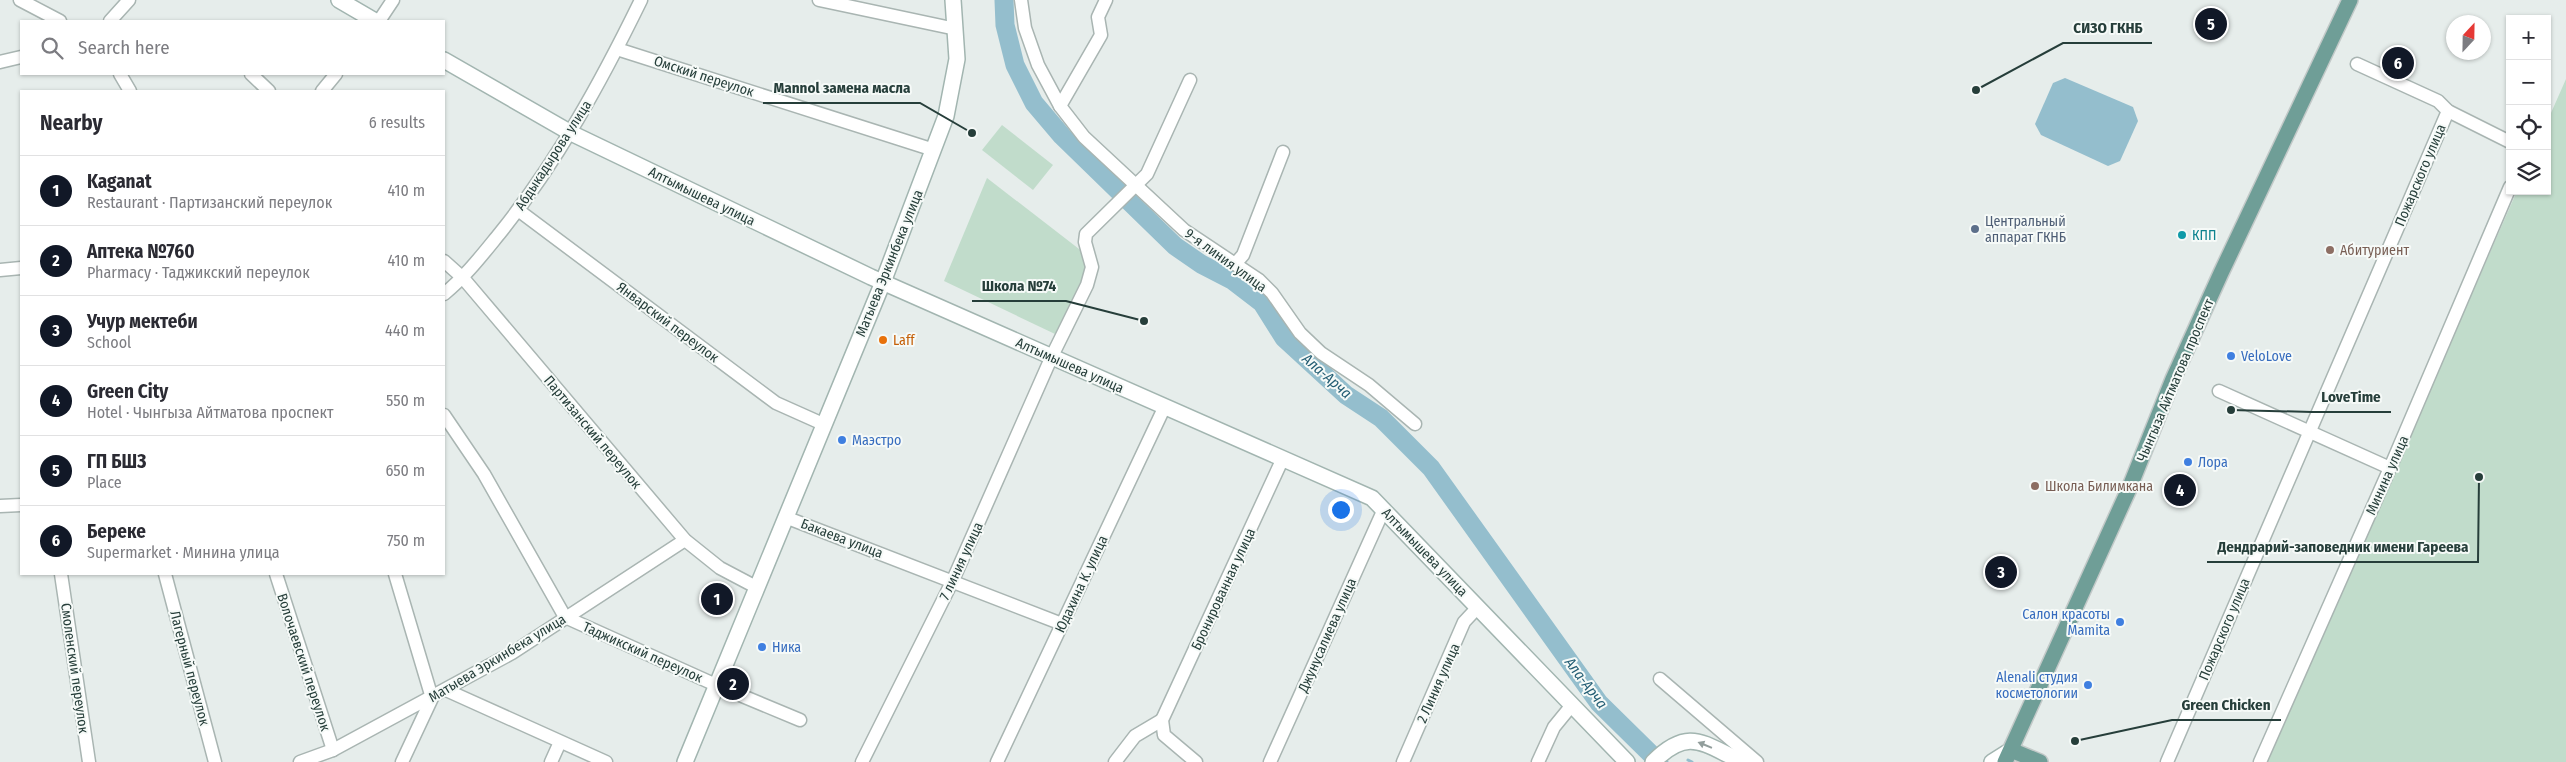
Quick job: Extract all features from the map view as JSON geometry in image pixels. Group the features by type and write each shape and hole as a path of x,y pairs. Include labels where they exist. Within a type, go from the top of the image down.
{"main road":[{"path":"339,0 375,20"},
{"name":"Матыева Эркинбека улица","path":"785,517 883,282 934,150 952,95 957,59 953,0"},
{"name":"Чынгыза Айтматова проспект","path":"2008,756 2130,489 2173,379 2350,0"},
{"name":"Алтымышева улица","path":"445,61 571,133 883,282 1372,498 1628,762"},
{"name":"Бакаева улица","path":"685,762 785,517"},
{"path":"1653,762 1680,741 1694,741 1743,762"},
{"path":"1992,762 2008,756 2040,762"}],"street":[{"path":"20,0 58,20"},
{"path":"111,20 129,0"},
{"path":"378,20 393,0"},
{"name":"Абдыкадырова улица","path":"445,293 463,278 518,210 571,133 617,49 641,0"},
{"path":"819,0 956,29"},
{"name":"9-я линия улица","path":"1021,0 1026,28 1038,65 1060,106 1084,137 1184,230 1258,280 1272,293 1292,322 1321,353 1375,390 1415,424"},
{"path":"1060,106 1101,35 1098,17 1106,0"},
{"name":"Омский переулок","path":"617,49 934,150"},
{"path":"0,62 20,57"},
{"path":"2357,64 2438,101 2448,111 2506,140"},
{"path":"121,75 129,90"},
{"path":"252,75 268,90"},
{"path":"323,90 335,75"},
{"path":"1135,185 1147,174 1190,80"},
{"name":"Пожарского улица","path":"2168,762 2448,111"},
{"path":"1235,264 1243,255 1282,152"},
{"name":"7 линия улица","path":"862,762 953,580 1052,356 1091,274 1090,259 1085,242 1086,234 1135,185"},
{"name":"Минина улица","path":"2260,762 2390,468 2507,195"},
{"name":"Январский переулок","path":"518,210 776,403 823,424"},
{"name":"Партизанский переулок","path":"445,261 463,278 685,540 720,568 756,587"},
{"path":"0,270 20,268"},
{"path":"2219,391 2390,468"},
{"name":"Юдахина К. улица","path":"997,762 1165,406"},
{"name":"Таджикский переулок","path":"445,416 484,474 566,617 716,686 800,720"},
{"name":"Бронированная улица","path":"1162,720 1284,458"},
{"path":"0,506 20,504"},
{"name":"Джунусалиева улица","path":"1270,762 1384,509"},
{"name":"Бакаева улица","path":"785,517 953,580 1062,624"},
{"name":"Матыева Эркинбека улица","path":"300,762 333,750 512,653 685,540"},
{"name":"Смоленский переулок","path":"61,575 89,762"},
{"name":"Лагерный переулок","path":"164,575 215,762"},
{"name":"Волочаевский переулок","path":"276,575 333,750"},
{"path":"395,575 432,698 402,762"},
{"name":"2 Линия улица","path":"1403,762 1464,622 1478,607"},
{"path":"1660,679 1757,762"},
{"path":"446,690 606,762"},
{"path":"1538,762 1554,727 1572,705"},
{"path":"1115,762 1134,736 1162,720 1164,735 1196,762"},
{"path":"550,762 560,742"}],"green space":[{"path":"2566,79 2566,762 2266,762 2515,195 2551,195 2551,113"},
{"path":"1002,125 1053,165 1033,190 982,150"},
{"path":"987,178 1092,259 1055,334 944,281"}],"water":[{"path":"2065,78 2133,107 2138,121 2120,161 2108,166 2041,135 2035,124 2053,83"}],"waterway":[{"name":"Ала-Арча","path":"1004,0 1005,25 1015,65 1034,103 1062,136 1175,246 1201,264 1232,280 1262,303 1284,338 1346,395 1381,418 1431,468 1599,703 1659,762"},
{"path":"1688,760 1692,762"}],"place":[{"name":"ГП БШЗ","path":"2211,24"},
{"name":"Береке","path":"2398,63"},
{"name":"СИЗО ГКНБ","path":"1976,90"},
{"name":"Mannol замена масла","path":"972,133"},
{"name":"Центральный аппарат ГКНБ","path":"1975,229"},
{"name":"КПП","path":"2182,235"},
{"name":"Абитуриент","path":"2330,250"},
{"name":"Школа №74","path":"1144,321"},
{"name":"Laff","path":"883,340"},
{"name":"VeloLove","path":"2231,356"},
{"name":"LoveTime","path":"2231,410"},
{"name":"Маэстро","path":"842,440"},
{"name":"Лора","path":"2188,462"},
{"name":"Дендрарий-заповедник имени Гареева","path":"2479,477"},
{"name":"Школа Билимкана","path":"2035,486"},
{"name":"Green City","path":"2180,490"},
{"name":"Учур мектеби","path":"2001,572"},
{"name":"Kaganat","path":"717,599"},
{"name":"Салон красоты Mamita","path":"2120,622"},
{"name":"Ника","path":"762,647"},
{"name":"Аптека №760","path":"733,684"},
{"name":"Alenali студия косметологии","path":"2088,685"},
{"name":"Green Chicken","path":"2075,741"}]}
